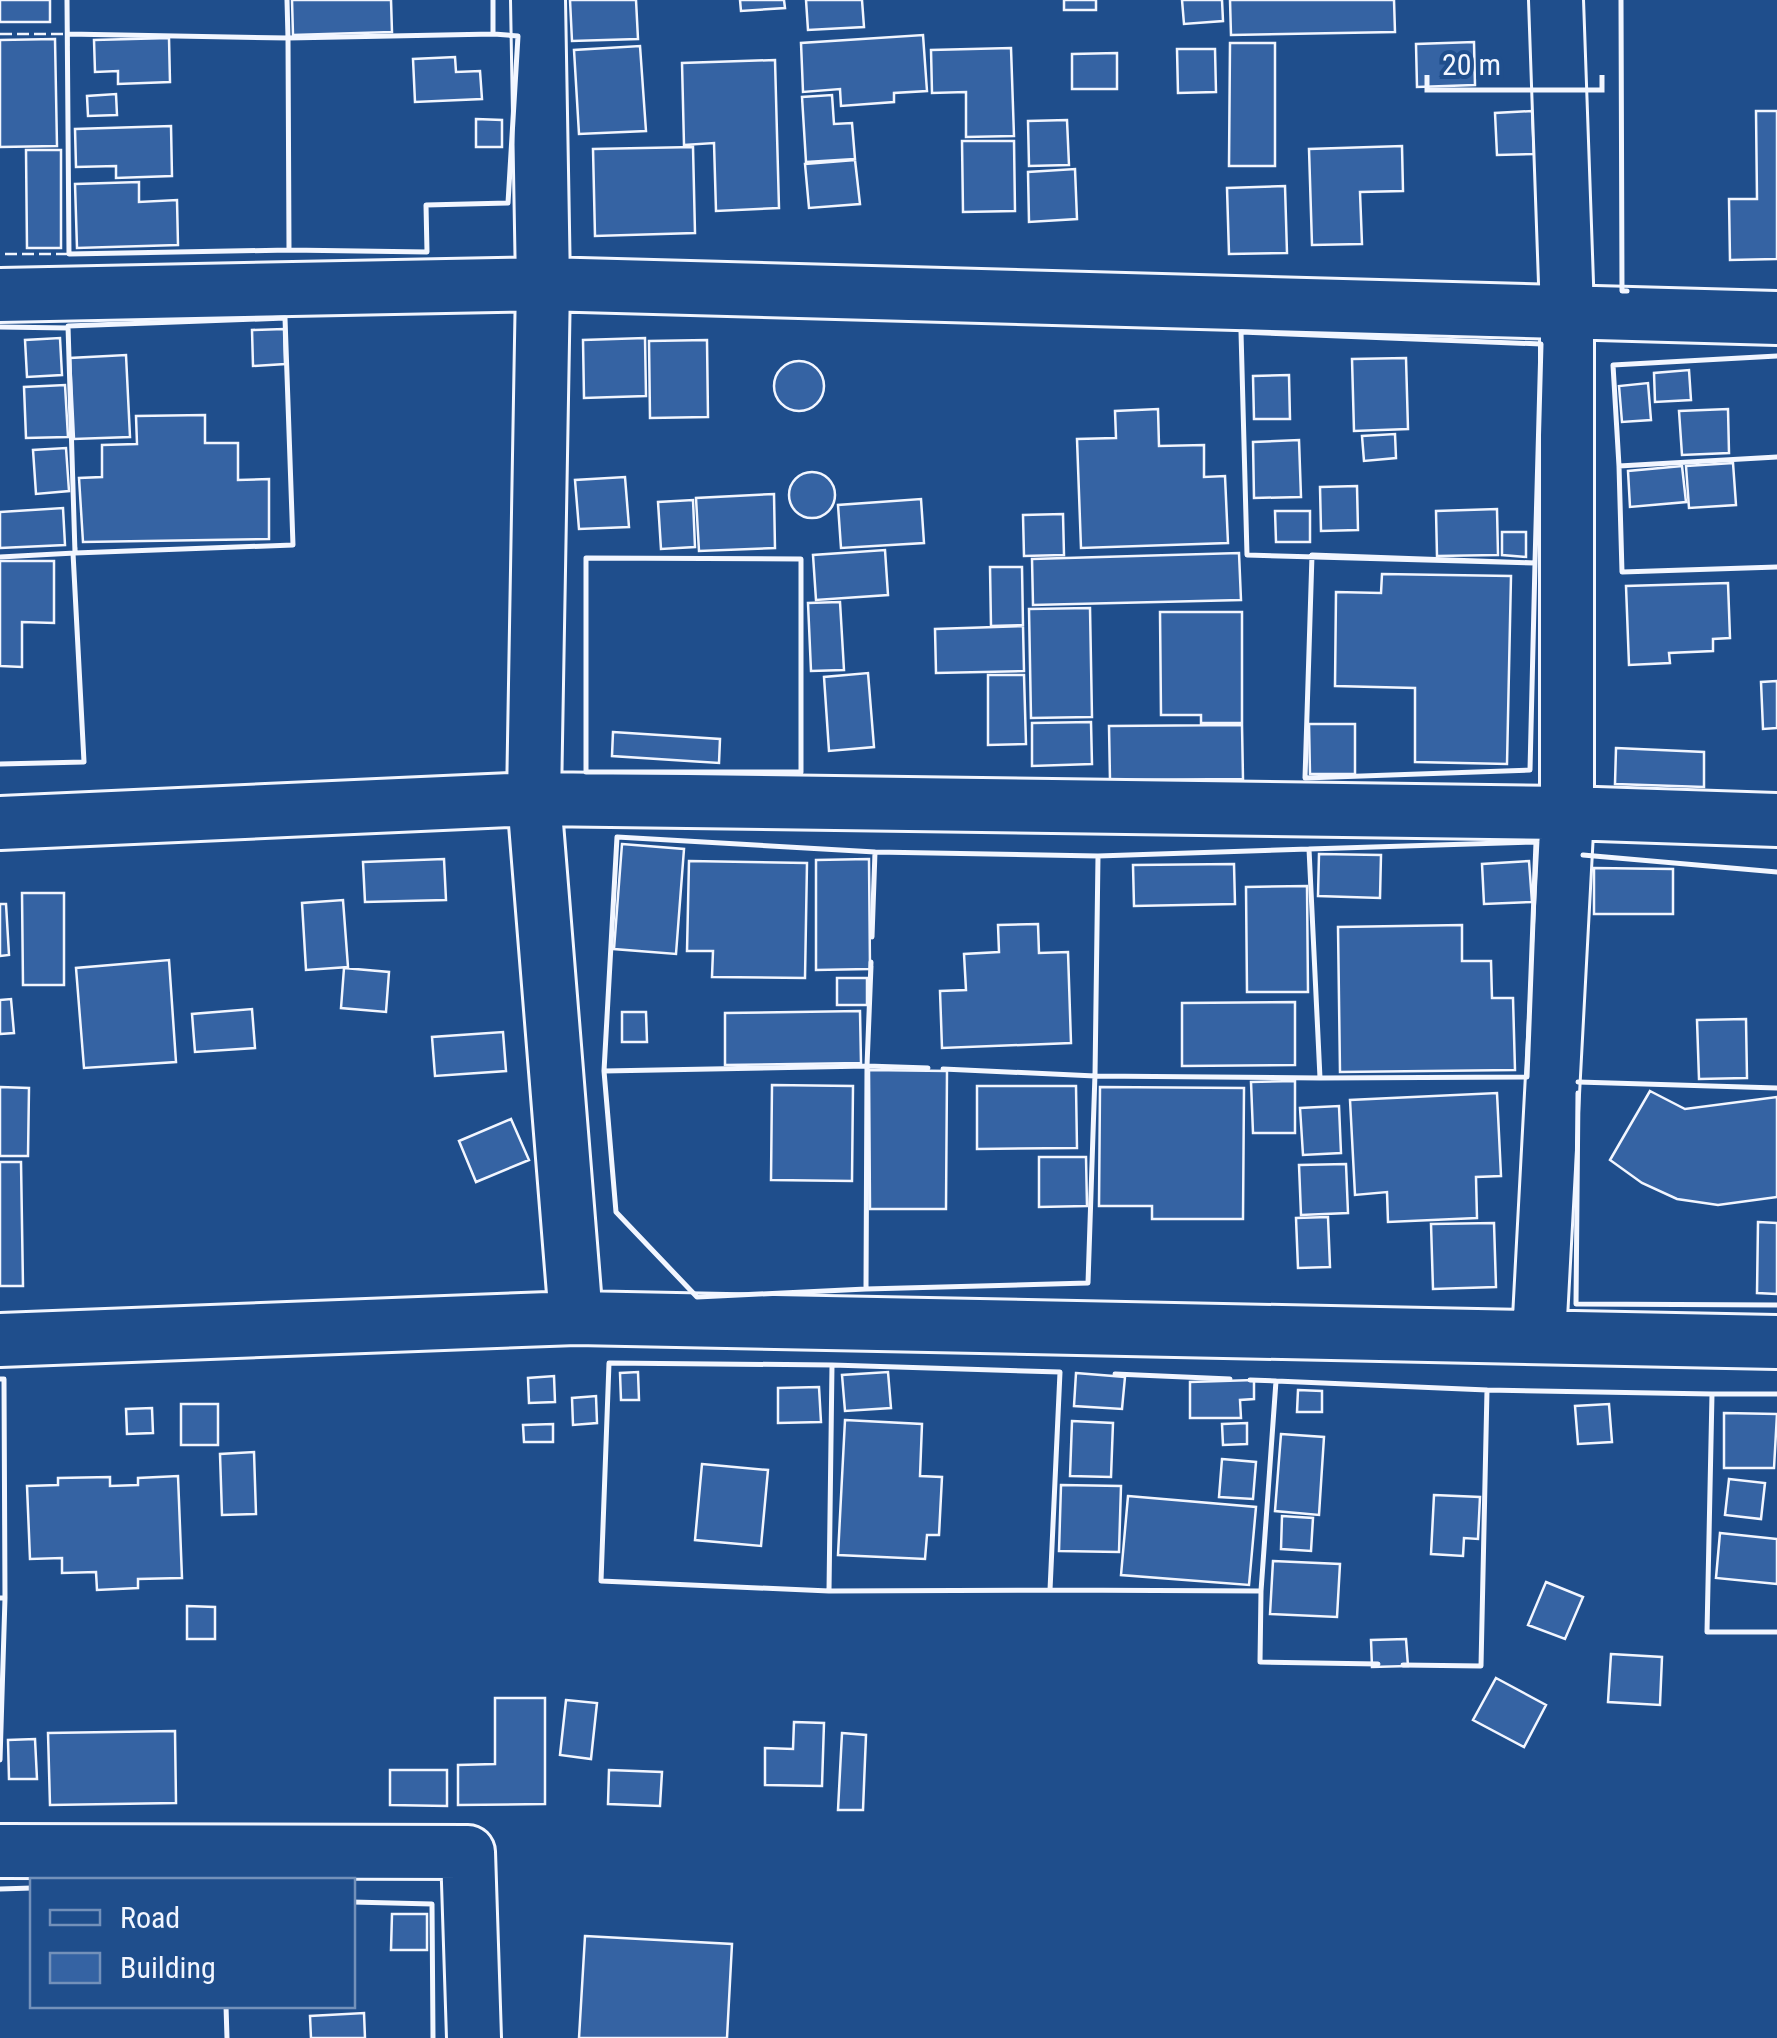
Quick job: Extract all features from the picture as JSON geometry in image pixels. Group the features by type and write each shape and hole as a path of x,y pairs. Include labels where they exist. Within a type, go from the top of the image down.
{"street":[{"path":"538,0 543,284 534,798 576,1318"},
{"path":"1539,1337 1567,813 1567,312 1556,0"},
{"path":"0,295 543,284 1777,318"},
{"path":"0,823 534,798 1567,813 1777,820"},
{"path":"0,1340 576,1318 1777,1342"},
{"path":"0,1851 468,1852 474,2038"}],"building":[{"path":"0,0 50,0 50,22 0,22"},
{"path":"292,0 391,0 392,32 293,35"},
{"path":"570,0 636,0 638,39 572,41"},
{"path":"740,0 784,0 785,8 741,11"},
{"path":"806,0 862,0 864,27 808,30"},
{"path":"1064,0 1096,0 1096,10 1064,10"},
{"path":"1182,0 1222,0 1223,21 1184,24"},
{"path":"1230,0 1394,0 1395,32 1231,35"},
{"path":"923,35 927,91 894,93 894,102 841,106 840,89 803,92 801,43"},
{"path":"169,38 170,82 118,84 118,71 95,72 94,40"},
{"path":"55,39 57,146 0,147 0,40"},
{"path":"1474,42 1475,85 1417,87 1416,44"},
{"path":"1230,43 1275,43 1275,166 1229,166"},
{"path":"640,46 646,131 579,134 574,50"},
{"path":"1011,48 1014,136 966,137 966,92 932,93 931,50"},
{"path":"1177,49 1215,49 1216,92 1178,93"},
{"path":"1117,53 1117,89 1072,89 1072,54"},
{"path":"455,57 456,72 480,71 482,99 415,102 413,59"},
{"path":"775,60 779,208 716,211 714,143 684,145 682,63"},
{"path":"116,94 117,115 88,116 87,96"},
{"path":"832,95 834,124 852,123 855,159 806,162 802,97"},
{"path":"1532,111 1534,154 1497,155 1495,113"},
{"path":"1756,111 1777,111 1777,259 1730,260 1729,199 1757,199"},
{"path":"476,119 502,120 502,147 476,147"},
{"path":"1067,120 1069,165 1029,166 1028,121"},
{"path":"171,126 172,176 116,178 116,166 76,167 75,129"},
{"path":"962,141 1014,141 1015,211 963,212"},
{"path":"1402,146 1403,191 1360,192 1362,244 1312,245 1309,149"},
{"path":"693,147 695,233 595,236 593,149"},
{"path":"26,150 61,150 61,248 27,248"},
{"path":"855,160 860,204 809,208 805,164"},
{"path":"1075,169 1077,219 1029,222 1028,172"},
{"path":"139,182 139,202 177,200 178,245 77,248 75,184"},
{"path":"1285,186 1287,253 1229,254 1227,188"},
{"path":"284,329 285,364 253,366 252,330"},
{"path":"60,338 62,375 27,377 25,340"},
{"path":"645,338 646,396 584,398 583,340"},
{"path":"707,340 708,417 650,418 649,341"},
{"path":"126,355 130,437 74,439 70,358"},
{"path":"1406,358 1408,429 1354,431 1352,359"},
{"path":"799,361 817,368 824,386 817,404 799,411 781,404 774,386 781,368"},
{"path":"1689,370 1691,400 1655,402 1654,373"},
{"path":"1289,375 1290,419 1254,419 1253,376"},
{"path":"1648,383 1651,420 1622,422 1619,386"},
{"path":"65,385 68,437 26,438 24,387"},
{"path":"1158,409 1159,446 1204,445 1204,477 1225,476 1228,543 1081,548 1077,439 1116,438 1115,411"},
{"path":"1728,409 1729,453 1682,455 1679,411"},
{"path":"205,415 205,443 238,443 238,480 269,479 269,539 83,542 79,478 102,477 102,445 137,444 136,416"},
{"path":"1395,434 1396,458 1364,461 1362,436"},
{"path":"1299,440 1301,497 1254,498 1253,442"},
{"path":"66,448 69,491 36,494 33,450"},
{"path":"1733,463 1736,505 1689,508 1686,466"},
{"path":"1682,466 1686,502 1630,507 1628,471"},
{"path":"812,472 828,479 835,495 828,511 812,518 796,511 789,495 796,479"},
{"path":"625,477 629,527 579,529 575,480"},
{"path":"1357,486 1358,530 1321,531 1320,487"},
{"path":"774,494 775,548 699,551 696,498"},
{"path":"921,499 924,543 841,548 838,505"},
{"path":"693,500 695,547 661,549 658,502"},
{"path":"63,508 65,545 0,548 0,512"},
{"path":"1497,509 1498,555 1437,556 1436,511"},
{"path":"1275,511 1310,511 1310,542 1276,542"},
{"path":"1063,514 1064,555 1024,556 1023,515"},
{"path":"1502,532 1526,532 1526,557 1502,555"},
{"path":"885,550 888,595 816,600 813,555"},
{"path":"1239,553 1241,600 1033,605 1032,559"},
{"path":"0,561 54,561 54,623 22,622 22,667 0,666"},
{"path":"990,567 1022,567 1023,625 991,626"},
{"path":"1382,574 1511,576 1507,764 1415,762 1415,688 1335,686 1336,592 1381,593"},
{"path":"1728,583 1730,638 1713,639 1713,651 1669,653 1670,663 1629,665 1626,586"},
{"path":"840,602 844,670 811,671 808,603"},
{"path":"1090,608 1092,717 1031,718 1029,609"},
{"path":"1160,612 1242,612 1242,723 1201,723 1201,715 1161,715"},
{"path":"1023,626 1024,671 936,673 935,629"},
{"path":"868,673 874,747 829,751 824,677"},
{"path":"988,675 1024,675 1026,744 988,745"},
{"path":"1777,681 1777,728 1763,729 1761,682"},
{"path":"1091,722 1092,764 1032,766 1032,723"},
{"path":"1309,724 1355,724 1355,774 1310,774"},
{"path":"1242,725 1243,779 1110,780 1109,726"},
{"path":"613,732 720,739 719,763 612,756"},
{"path":"1616,748 1704,752 1704,787 1615,784"},
{"path":"622,844 684,849 676,954 614,949"},
{"path":"1319,854 1381,855 1380,898 1318,896"},
{"path":"444,859 446,900 365,902 363,862"},
{"path":"869,859 870,969 816,970 816,860"},
{"path":"689,861 807,863 805,978 712,977 713,951 687,951"},
{"path":"1529,861 1532,902 1484,904 1482,864"},
{"path":"1234,864 1235,904 1134,906 1133,865"},
{"path":"1594,868 1673,869 1673,914 1594,914"},
{"path":"1307,886 1308,992 1247,992 1246,887"},
{"path":"22,893 64,893 64,985 23,985"},
{"path":"343,900 348,967 306,970 302,903"},
{"path":"0,904 6,904 9,955 0,956"},
{"path":"1038,924 1039,953 1068,952 1071,1043 942,1048 940,991 966,990 964,954 999,952 998,925"},
{"path":"1462,925 1462,961 1491,961 1492,998 1513,998 1515,1070 1340,1072 1338,927"},
{"path":"169,960 176,1062 84,1068 76,968"},
{"path":"344,968 389,972 386,1012 341,1008"},
{"path":"837,978 867,978 867,1005 837,1005"},
{"path":"11,999 14,1033 0,1034 0,1000"},
{"path":"1295,1002 1295,1065 1182,1066 1182,1003"},
{"path":"252,1009 255,1048 195,1052 192,1014"},
{"path":"860,1011 861,1063 725,1065 725,1013"},
{"path":"622,1012 646,1012 647,1042 622,1042"},
{"path":"1746,1019 1747,1078 1699,1079 1697,1020"},
{"path":"503,1032 506,1071 435,1076 432,1037"},
{"path":"869,1070 947,1071 946,1209 870,1209"},
{"path":"1295,1081 1295,1133 1253,1133 1251,1082"},
{"path":"772,1085 853,1086 852,1181 771,1180"},
{"path":"977,1086 1076,1086 1077,1148 977,1149"},
{"path":"0,1087 29,1088 28,1156 0,1156"},
{"path":"1100,1087 1244,1088 1243,1219 1152,1219 1152,1206 1099,1206"},
{"path":"1650,1091 1685,1109 1777,1097 1777,1197 1718,1205 1677,1199 1642,1183 1610,1160"},
{"path":"1497,1093 1501,1176 1476,1177 1477,1218 1388,1222 1387,1192 1355,1195 1350,1100"},
{"path":"1339,1106 1341,1153 1303,1155 1300,1108"},
{"path":"511,1119 529,1160 476,1182 459,1141"},
{"path":"1039,1157 1086,1157 1087,1206 1039,1207"},
{"path":"0,1162 21,1162 23,1286 0,1286"},
{"path":"1346,1164 1348,1213 1301,1215 1299,1165"},
{"path":"1328,1217 1330,1267 1298,1268 1296,1218"},
{"path":"1758,1222 1777,1223 1777,1294 1757,1293"},
{"path":"1494,1223 1496,1287 1433,1289 1431,1224"},
{"path":"638,1372 639,1400 621,1400 620,1373"},
{"path":"888,1372 891,1408 845,1411 842,1375"},
{"path":"1076,1373 1125,1377 1122,1409 1074,1406"},
{"path":"554,1376 555,1402 529,1403 528,1378"},
{"path":"1254,1380 1254,1399 1240,1400 1241,1418 1190,1418 1190,1382"},
{"path":"819,1387 821,1422 778,1423 778,1388"},
{"path":"1298,1390 1322,1391 1322,1412 1297,1412"},
{"path":"596,1396 597,1423 573,1425 572,1398"},
{"path":"181,1404 218,1404 218,1445 181,1445"},
{"path":"1609,1404 1612,1442 1578,1444 1575,1406"},
{"path":"152,1408 153,1433 127,1434 126,1409"},
{"path":"1724,1413 1777,1414 1774,1468 1724,1468"},
{"path":"845,1420 922,1424 920,1476 942,1477 939,1535 927,1535 925,1559 838,1555"},
{"path":"1072,1421 1113,1423 1111,1477 1070,1476"},
{"path":"1247,1423 1247,1444 1223,1445 1222,1424"},
{"path":"553,1424 553,1442 524,1442 523,1425"},
{"path":"1281,1434 1324,1437 1319,1515 1275,1511"},
{"path":"254,1452 256,1514 222,1515 220,1454"},
{"path":"1222,1459 1256,1462 1253,1499 1219,1497"},
{"path":"702,1464 768,1470 761,1546 695,1540"},
{"path":"178,1476 182,1578 138,1579 138,1588 97,1590 96,1572 62,1573 62,1558 30,1559 27,1486 58,1485 58,1478 110,1477 110,1486 138,1485 138,1478"},
{"path":"1729,1479 1765,1483 1761,1519 1725,1515"},
{"path":"1061,1485 1121,1486 1119,1552 1059,1551"},
{"path":"1434,1495 1480,1497 1478,1539 1464,1538 1463,1556 1431,1554"},
{"path":"1128,1496 1256,1507 1249,1585 1121,1575"},
{"path":"1282,1516 1313,1518 1311,1551 1281,1549"},
{"path":"1720,1533 1777,1539 1777,1584 1716,1578"},
{"path":"1273,1561 1340,1564 1337,1617 1270,1614"},
{"path":"1546,1582 1583,1597 1565,1639 1528,1625"},
{"path":"187,1606 215,1607 215,1639 187,1639"},
{"path":"1406,1639 1408,1666 1372,1667 1371,1640"},
{"path":"1611,1654 1662,1657 1660,1705 1608,1702"},
{"path":"1496,1678 1546,1705 1524,1747 1473,1720"},
{"path":"495,1698 545,1698 545,1804 458,1805 458,1765 495,1764"},
{"path":"566,1700 597,1703 591,1759 560,1755"},
{"path":"794,1722 824,1723 822,1786 765,1785 765,1748 793,1749"},
{"path":"175,1731 176,1803 50,1805 48,1733"},
{"path":"842,1733 866,1735 863,1810 838,1810"},
{"path":"35,1739 37,1779 9,1779 8,1740"},
{"path":"390,1770 447,1770 447,1806 390,1805"},
{"path":"609,1770 662,1772 660,1806 608,1804"},
{"path":"392,1914 427,1914 427,1950 391,1950"},
{"path":"585,1936 732,1944 727,2038 579,2038"},
{"path":"364,2013 365,2038 311,2038 310,2016"}],"fence":[{"path":"65,34 67,0"},
{"path":"0,34 68,34 69,254 0,254"}],"wall":[{"path":"67,0 69,254 289,250 288,38 68,34"},
{"path":"287,0 288,38"},
{"path":"493,0 493,34"},
{"path":"1621,0 1622,291 1627,291"},
{"path":"494,34 518,36 508,203 426,205 427,252 289,250 288,38 494,34"},
{"path":"285,318 293,545 75,553 68,326 285,318"},
{"path":"0,327 68,328"},
{"path":"1241,332 1541,344 1535,563 1247,555 1241,332"},
{"path":"1777,356 1613,365 1619,466 1777,457"},
{"path":"1622,466 1622,572 1777,567"},
{"path":"0,557 75,553 75,548"},
{"path":"0,764 84,762 73,553"},
{"path":"1312,555 1535,563 1530,770 1305,778 1312,555"},
{"path":"586,558 801,559 801,772 586,772 586,558"},
{"path":"872,936 875,852 617,837 604,1071 928,1068"},
{"path":"1536,842 1527,1077 1320,1078 1309,849 1536,842"},
{"path":"1095,1076 1320,1078 1309,849 1098,859"},
{"path":"872,937 875,852 1098,856 1095,1076 943,1069"},
{"path":"1583,855 1777,872"},
{"path":"867,1066 871,962"},
{"path":"867,1066 871,966"},
{"path":"867,1066 866,1289 697,1297 616,1212 604,1071 867,1066"},
{"path":"867,1080 866,1289 1088,1283 1095,1074"},
{"path":"1578,1082 1777,1088"},
{"path":"1578,1093 1576,1304 1777,1305"},
{"path":"609,1363 832,1365 829,1591 601,1581 609,1363"},
{"path":"829,1591 1050,1590 1060,1372 832,1365"},
{"path":"1115,1374 1230,1379"},
{"path":"0,1379 4,1379 5,1598 0,1598"},
{"path":"1050,1590 1261,1591 1276,1381 1250,1380"},
{"path":"1276,1381 1487,1390 1481,1666 1403,1665"},
{"path":"1487,1390 1712,1394"},
{"path":"1777,1394 1712,1394 1707,1632 1777,1632"},
{"path":"1261,1591 1260,1662 1378,1664"},
{"path":"0,1760 5,1598"},
{"path":"0,1889 30,1888"},
{"path":"355,1902 432,1904 433,2038"},
{"path":"226,2008 227,2038"}]}
